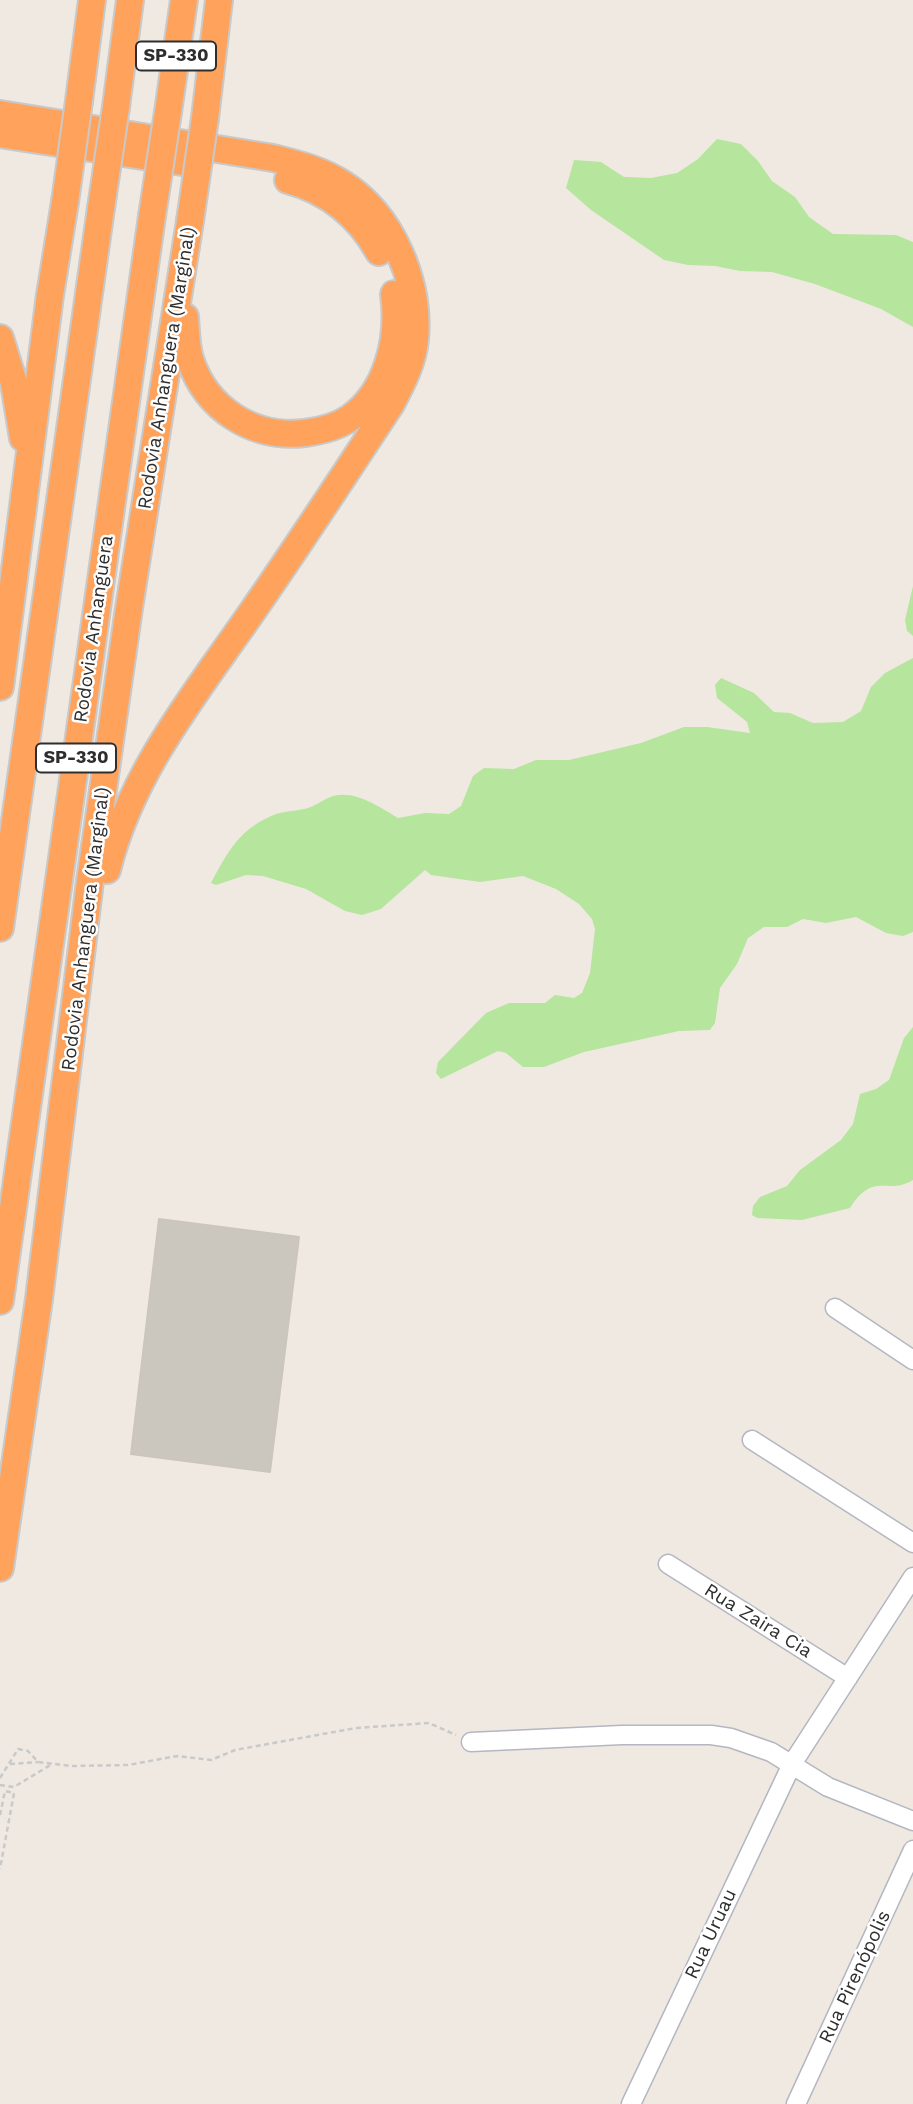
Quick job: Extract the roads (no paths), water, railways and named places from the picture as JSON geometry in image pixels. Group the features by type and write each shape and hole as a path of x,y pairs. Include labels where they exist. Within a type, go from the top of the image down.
{"highway":[{"path":"8,617 92,0"},
{"name":"SP-330","path":"0,928 130,0"},
{"name":"Rodovia Anhanguera","path":"0,1301 184,0"},
{"name":"Rodovia Anhanguera (Marginal)","path":"0,1568 39,1299 90,881 129,608 184,262 219,0"},
{"path":"0,114 273,158 327,175 344,184 369,206 392,238 407,274 414,305 415,339 407,374 391,404 253,611 179,716 136,789 115,837 97,909 67,1071"},
{"path":"0,134 270,175 306,186 341,206 361,225 377,248 386,264 395,297 396,328 392,348 385,372 372,396 356,413 340,424 308,433 279,434 254,428 232,417 207,393 189,358 185,325 184,262"},
{"path":"0,338 14,383 23,426 24,449 0,687"}],"street":[{"path":"835,1308 913,1360"},
{"path":"752,1440 913,1543"},
{"name":"Rua Zaira Cia","path":"668,1564 848,1678"},
{"name":"Rua Uruau","path":"631,2104 792,1764 913,1577"},
{"path":"471,1742 622,1734 711,1735 731,1738 792,1764 828,1787 913,1821"},
{"name":"Rua Pirenópolis","path":"796,2104 913,1850"}]}
